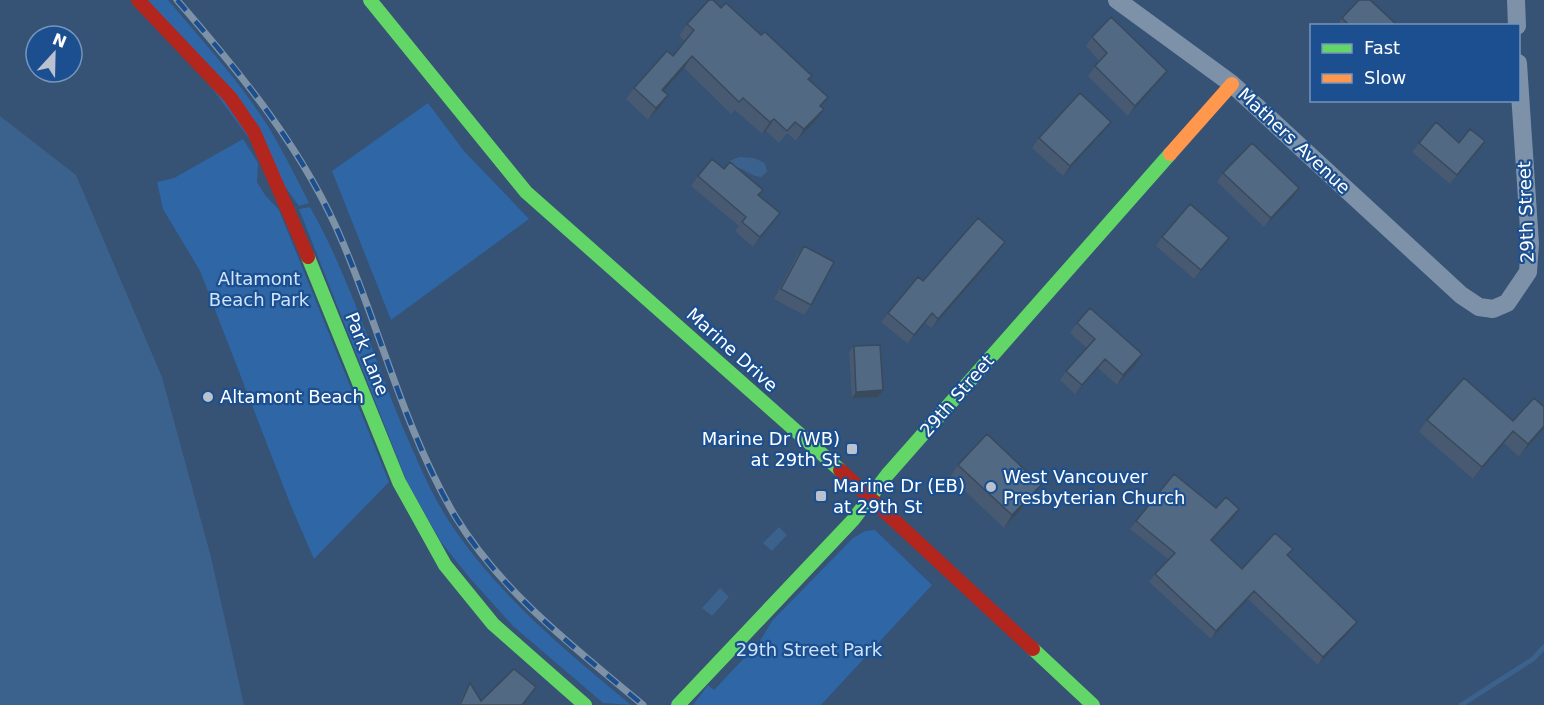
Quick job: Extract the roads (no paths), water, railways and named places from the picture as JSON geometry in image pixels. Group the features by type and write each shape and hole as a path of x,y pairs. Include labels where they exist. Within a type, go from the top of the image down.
{"street":[{"name":"Park Lane","path":"138,0 230,97 254,132 289,210 399,482 445,565 493,624 585,705"},
{"name":"Marine Drive","path":"370,0 526,192 870,498 1093,705"},
{"name":"Mathers Avenue","path":"1117,0 1232,84 1461,295"},
{"path":"1515,0 1517,24"},
{"name":"29th Street","path":"678,705 853,520 887,475 1232,84"},
{"name":"29th Street","path":"1461,295 1479,307 1493,309 1507,303 1528,272 1530,244 1520,93"}],"waterway":[{"path":"1461,705 1533,659 1544,647"}],"railway":[{"path":"177,0 225,56 270,115 291,145 328,209 357,277 394,381 422,450 455,516 474,544 517,595 643,705"}],"place":[{"name":"Altamont Beach","path":"208,397"},
{"name":"Marine Dr (WB) at 29th St","path":"852,449"},
{"name":"West Vancouver Presbyterian Church","path":"991,487"},
{"name":"Marine Dr (EB) at 29th St","path":"821,496"}],"park label":[{"name":"Altamont Beach Park","path":"259,289"},
{"name":"29th Street Park","path":"809,650"}]}
